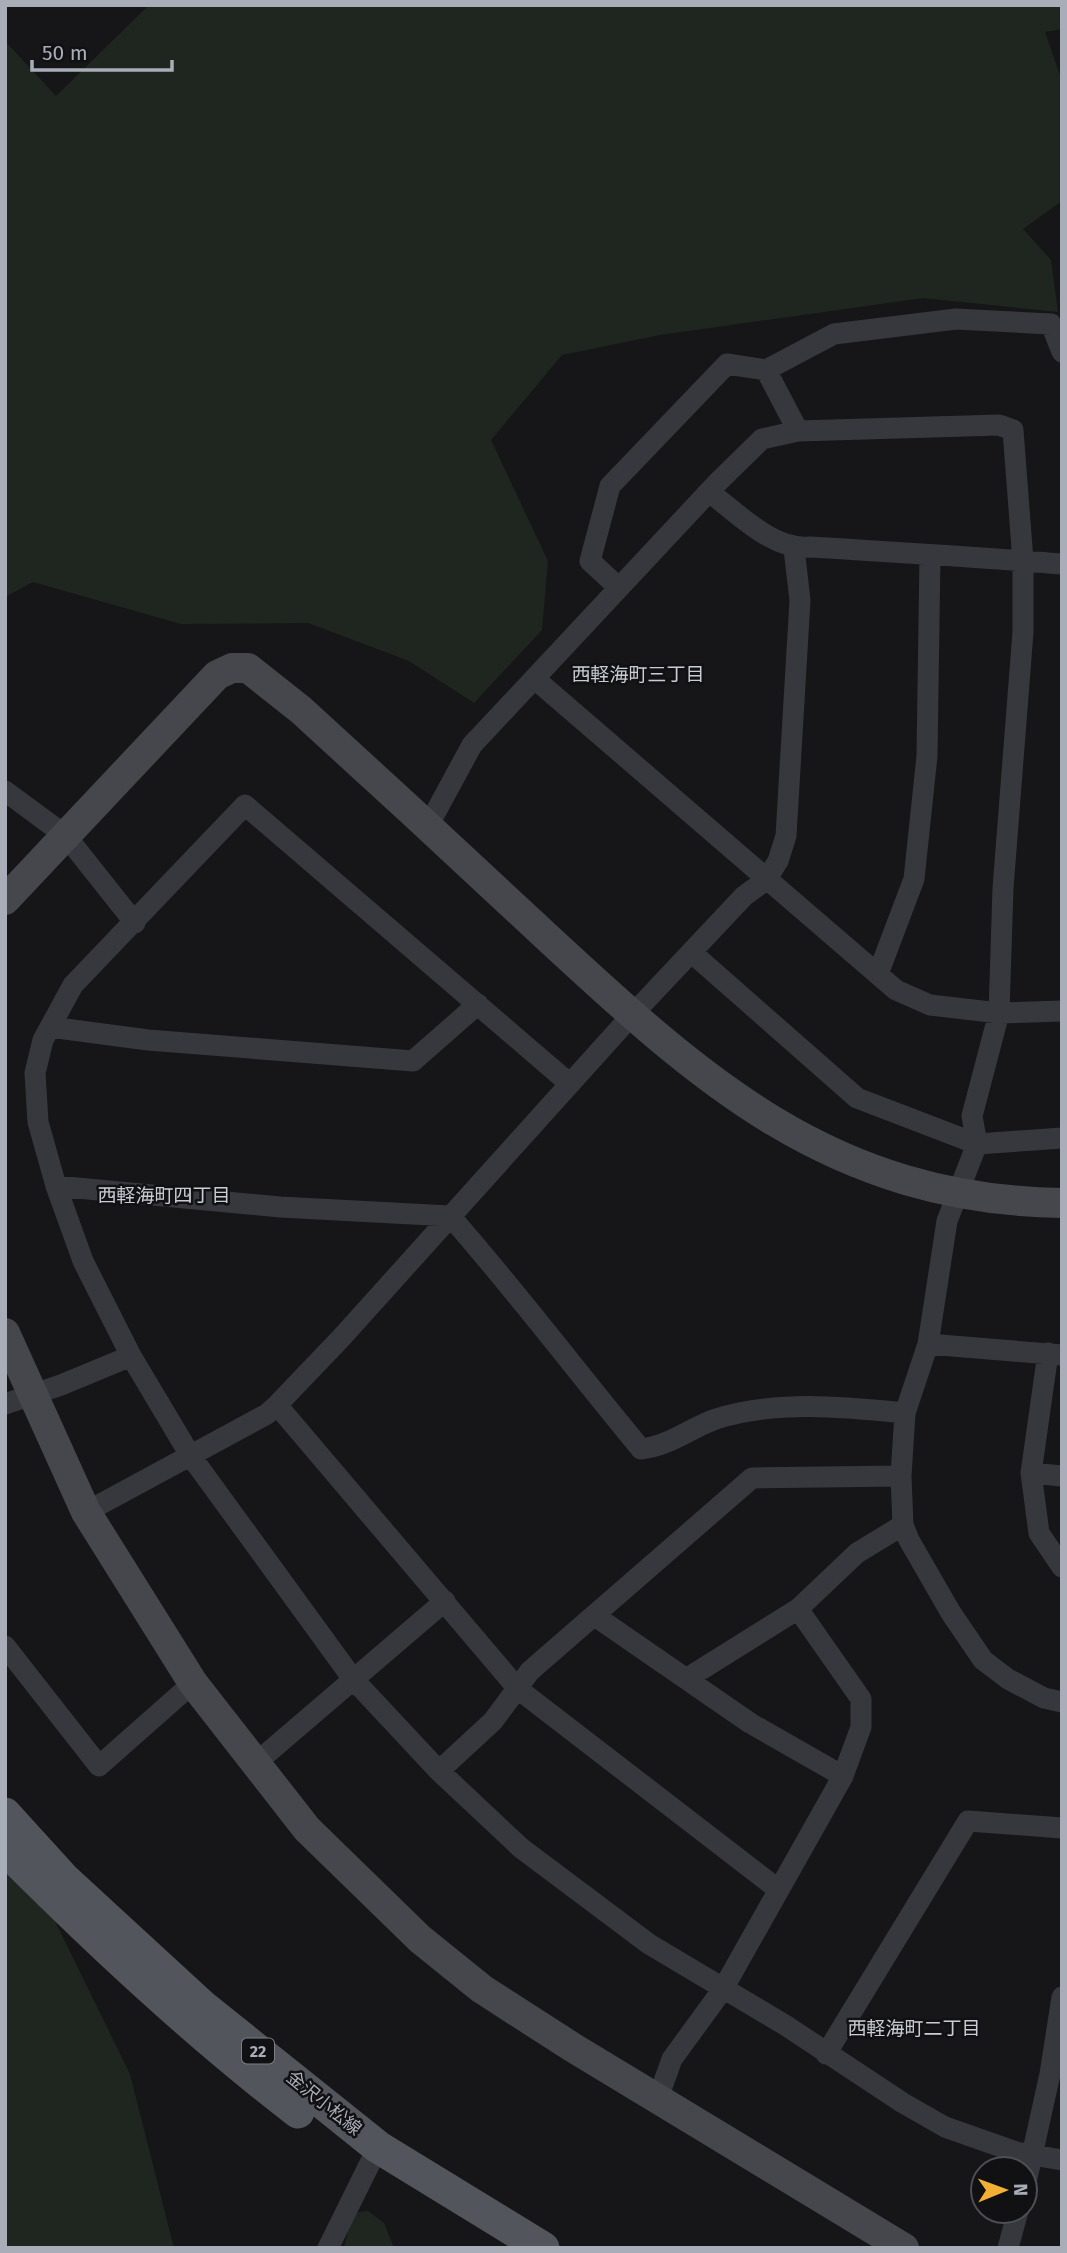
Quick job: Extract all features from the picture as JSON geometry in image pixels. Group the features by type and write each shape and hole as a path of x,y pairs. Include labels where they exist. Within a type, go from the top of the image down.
{"main road":[{"name":"金沢小松線","path":"5,1814 65,1880 202,2006 373,2155 543,2248"},
{"name":"金沢小松線","path":"5,1849 110,1954 221,2052 373,2155 500,2248"}],"street":[{"path":"618,587 590,561 610,486 727,364 766,370 834,334 956,319 1051,324 1062,352"},
{"path":"766,370 799,431"},
{"path":"428,826 471,745 618,587 762,439 799,431 999,425 1013,430 1023,561 1023,632 1003,888 999,1013 972,1116 976,1144 947,1221 928,1344 905,1413 901,1476 903,1525 909,1540 950,1613 983,1660 1008,1679 1044,1698 1062,1702"},
{"path":"709,492 767,536 794,549 822,547 967,555 1062,564"},
{"path":"86,1512 277,1405 632,1015 744,896 766,880 778,860 786,836 800,600 794,549"},
{"path":"877,974 914,879 928,756 930,555"},
{"path":"5,900 217,675 232,668 248,668 301,710 632,1015 730,1094 809,1143 897,1178 957,1195 1023,1203 1062,1203"},
{"path":"535,679 578,713 766,880 896,990 930,1005 999,1013 1062,1012"},
{"path":"5,791 66,836 135,922"},
{"path":"570,1084 246,805 73,985 43,1040 35,1073 38,1122 56,1186 83,1261 131,1356 190,1455 353,1679 439,1771 521,1848 649,1944 785,2025 825,2054 946,2127 1032,2155 1050,2074 1062,1997"},
{"path":"691,952 857,1098 976,1144 1062,1138"},
{"path":"50,1027 148,1040 413,1061 478,1004"},
{"path":"56,1186 254,1202 281,1207 450,1216 520,1295 561,1352 641,1449 661,1447 716,1419 779,1408 859,1408 905,1413"},
{"path":"5,1333 18,1399 86,1512 193,1683 307,1829 420,1939 482,1989 904,2248"},
{"path":"928,1344 1055,1354 1031,1473 1039,1533 1062,1567"},
{"path":"18,1399 131,1356"},
{"path":"277,1405 518,1689 779,1890"},
{"path":"1031,1473 1062,1476"},
{"path":"439,1771 493,1721 530,1671 752,1478 901,1476"},
{"path":"686,1679 798,1609 857,1553 903,1525"},
{"path":"257,1762 445,1601"},
{"path":"658,2098 671,2059 723,1990 843,1776 862,1727 861,1699 798,1609"},
{"path":"596,1616 750,1723 843,1776"},
{"path":"5,1646 99,1766 193,1683"},
{"path":"825,2054 968,1821 1062,1828"},
{"path":"328,2248 373,2155"},
{"path":"1039,2156 1062,2160"},
{"path":"1008,2248 1014,2225"}],"shaded area":[{"path":"149,5 1062,5 1062,29 1045,32 1062,81 1062,201 1023,229 1051,260 1058,312 923,298 660,335 562,355 491,440 548,561 542,630 474,703 409,661 308,623 181,624 33,582 5,597 5,41 56,96"},
{"path":"5,1819 130,2074 174,2248 5,2248"},
{"path":"368,2211 384,2223 394,2248 344,2248 352,2213"}],"district":[{"name":"西軽海町三丁目","path":"638,674"},
{"name":"西軽海町四丁目","path":"164,1195"},
{"name":"西軽海町二丁目","path":"914,2028"}]}
